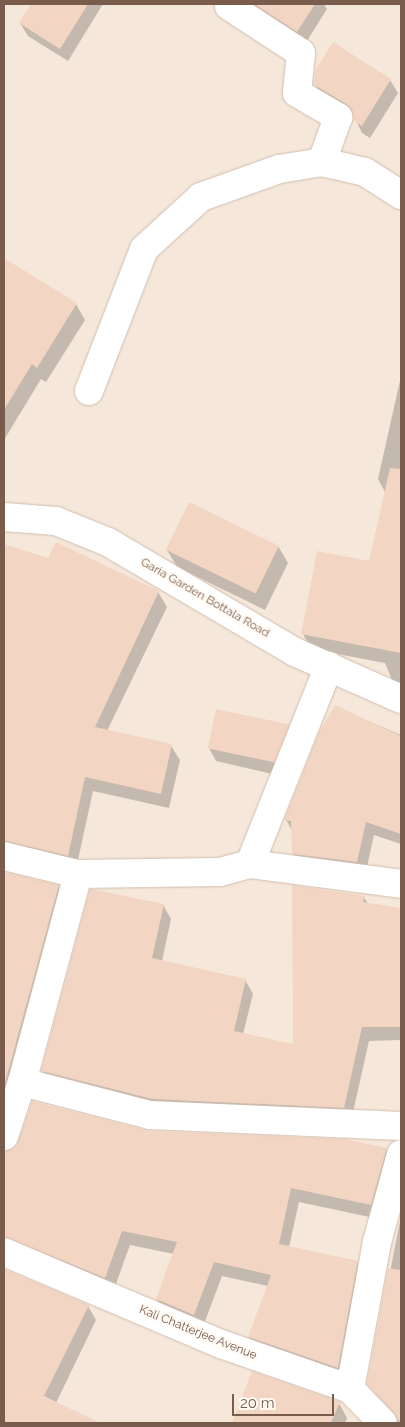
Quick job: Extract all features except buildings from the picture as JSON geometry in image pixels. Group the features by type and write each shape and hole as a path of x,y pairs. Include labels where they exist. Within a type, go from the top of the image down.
{"street":[{"path":"229,6 301,53 298,93 338,117 322,162"},
{"path":"89,391 144,250 201,197 279,169 322,162 365,172 401,195"},
{"name":"Garia Garden Bottala Road","path":"4,517 56,521 108,542 295,652 401,699"},
{"path":"250,864 329,666"},
{"path":"4,856 57,871 78,874 220,872 250,864 401,884"},
{"path":"4,1136 22,1082 78,874"},
{"path":"22,1082 150,1115 401,1126"},
{"path":"350,1389 377,1242 401,1154"},
{"name":"Kali Chatterjee Avenue","path":"4,1252 221,1344 350,1389 383,1423"}],"shaded area":[{"path":"4,4 401,4 401,1423 4,1423"}]}
